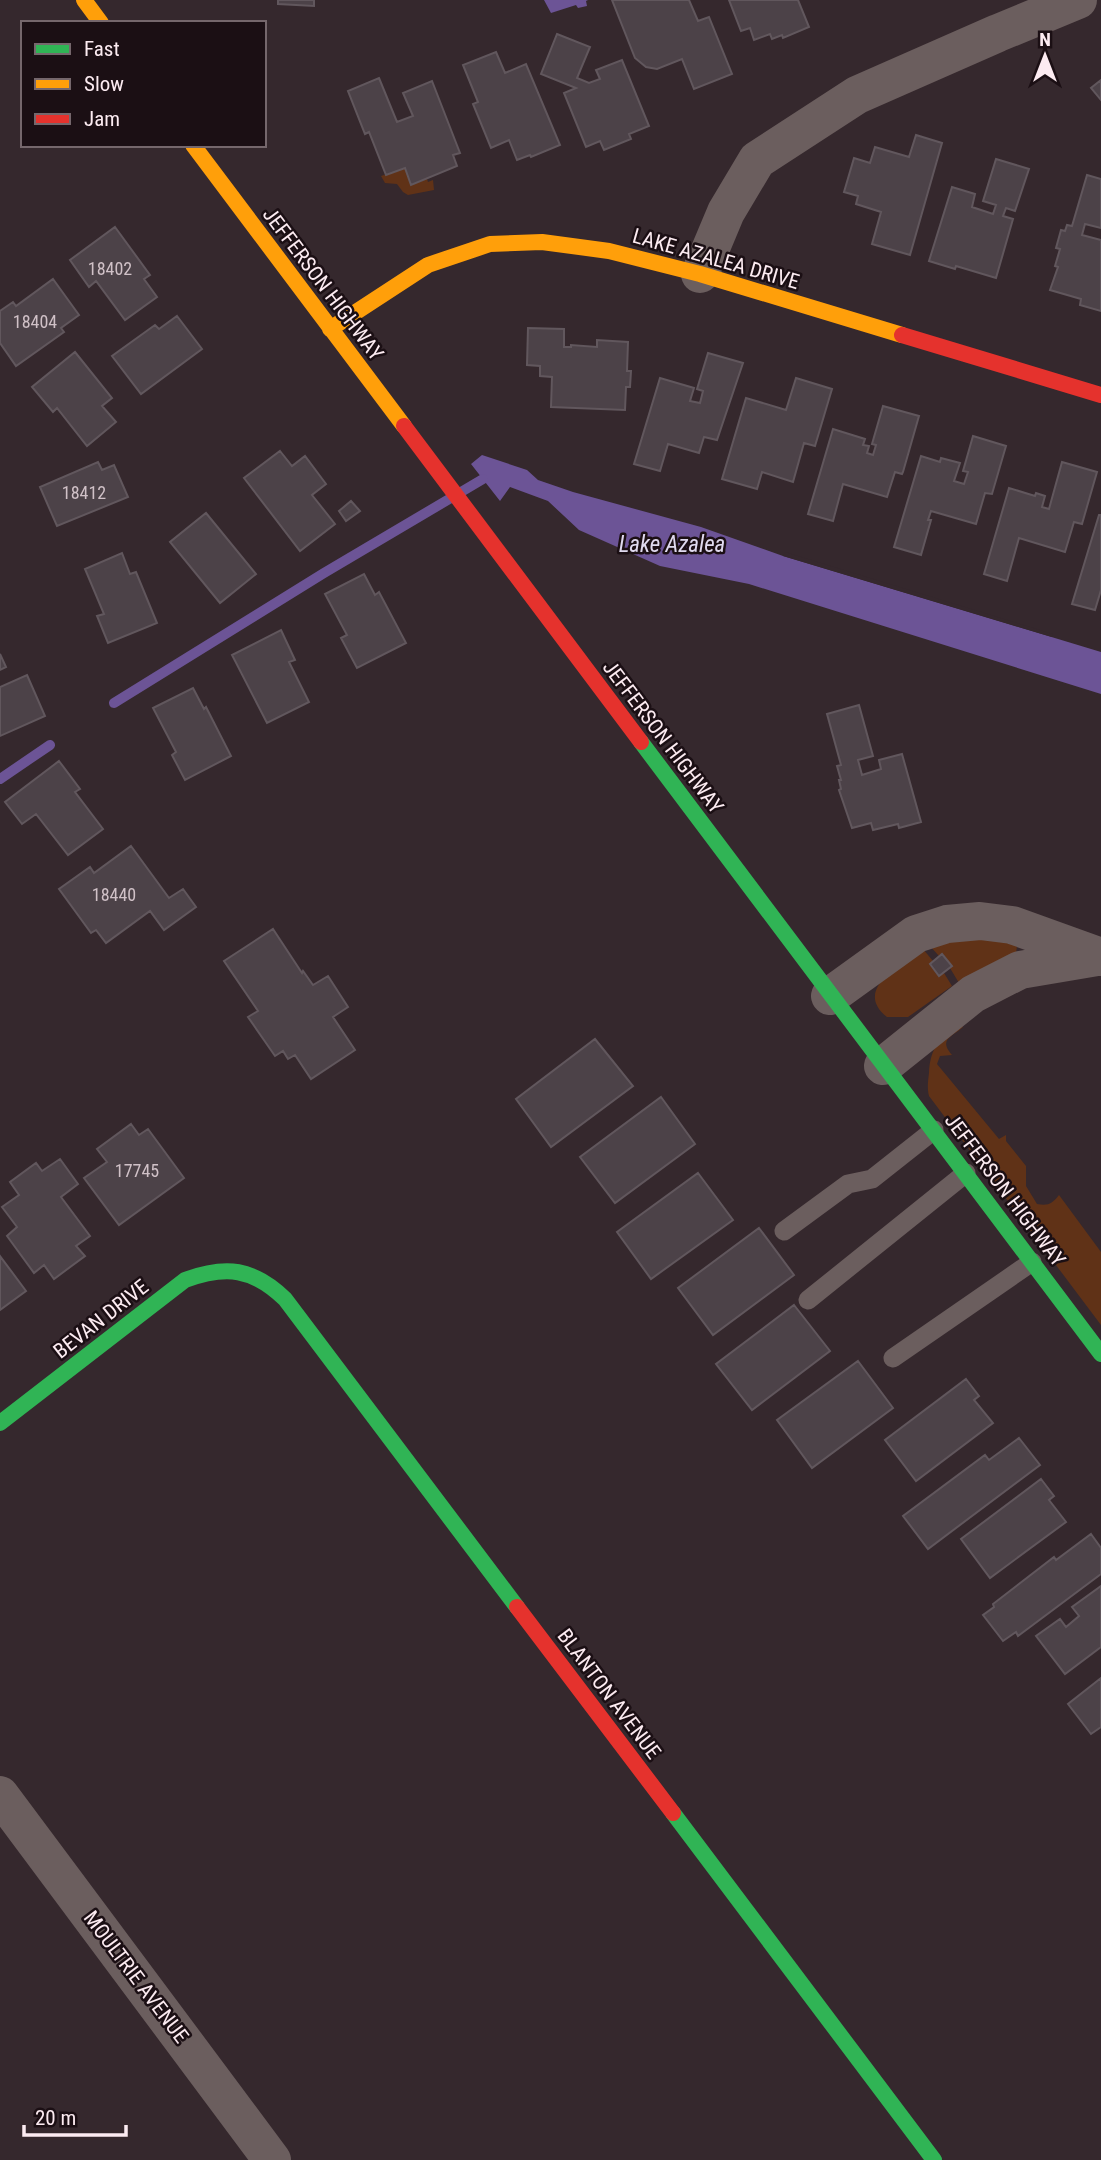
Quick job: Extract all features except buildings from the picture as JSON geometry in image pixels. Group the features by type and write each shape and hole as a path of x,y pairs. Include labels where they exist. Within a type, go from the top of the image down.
{"street":[{"path":"85,0 100,21"},
{"path":"700,274 726,212 757,160 857,95 1078,0"},
{"name":"JEFFERSON HIGHWAY","path":"194,147 1101,1354"},
{"name":"LAKE AZALEA DRIVE","path":"330,329 428,265 490,244 542,242 594,248 700,274 1101,395"},
{"path":"830,996 916,934 947,924 980,921 1013,925 1100,957"},
{"path":"883,1066 972,995 1008,976 1020,970 1100,957"},
{"name":"BEVAN DRIVE","path":"0,1423 185,1280 205,1272 236,1271"},
{"name":"BLANTON AVENUE","path":"236,1271 264,1279 285,1299 934,2160"},
{"name":"MOULTRIE AVENUE","path":"0,1795 272,2160"}],"lane":[{"path":"784,1231 848,1184 872,1179 934,1130"},
{"path":"808,1300 966,1173"},
{"path":"893,1358 1032,1262"}],"shaded area":[{"path":"405,168 411,185 427,179 428,182 433,180 434,190 408,195 397,184 385,183 381,176"},
{"path":"977,933 1017,946 1016,953 959,983 943,954 939,956 930,946"},
{"path":"923,949 933,961 930,965 939,976 944,973 952,986 908,1017 887,1017 878,1007 875,997 877,987 893,970"},
{"path":"959,1022 963,1027 946,1042 952,1055 940,1056 937,1064 999,1139 1006,1135 1006,1141 1026,1166 1026,1186 1037,1204 1050,1204 1059,1195 1101,1252 1101,1325 929,1096 931,1057 941,1039"}],"water":[{"path":"544,0 588,0 587,6 578,8 576,5 551,13"},
{"name":"Lake Azalea","path":"482,455 527,470 538,480 573,492 701,527 783,556 1101,652 1101,694 749,584 660,566 579,530 548,501 510,487 500,501 471,464"}],"pier":[{"path":"785,552 1053,634 1052,637 783,556"}],"waterway":[{"path":"114,703 324,573 483,479"},
{"path":"0,779 50,745"}],"traffic: fast":[{"path":"641,742 1101,1354"},
{"path":"0,1423 185,1280 213,1272 250,1275 285,1299 517,1607"},
{"path":"673,1813 934,2160"}],"traffic: slow":[{"path":"84,0 100,21"},
{"path":"195,147 404,426"},
{"path":"330,329 428,265 490,244 542,242 609,251 700,274 902,335"}],"traffic: jam":[{"path":"902,335 1101,395"},
{"path":"404,426 641,742"},
{"path":"517,1607 673,1813"}]}
